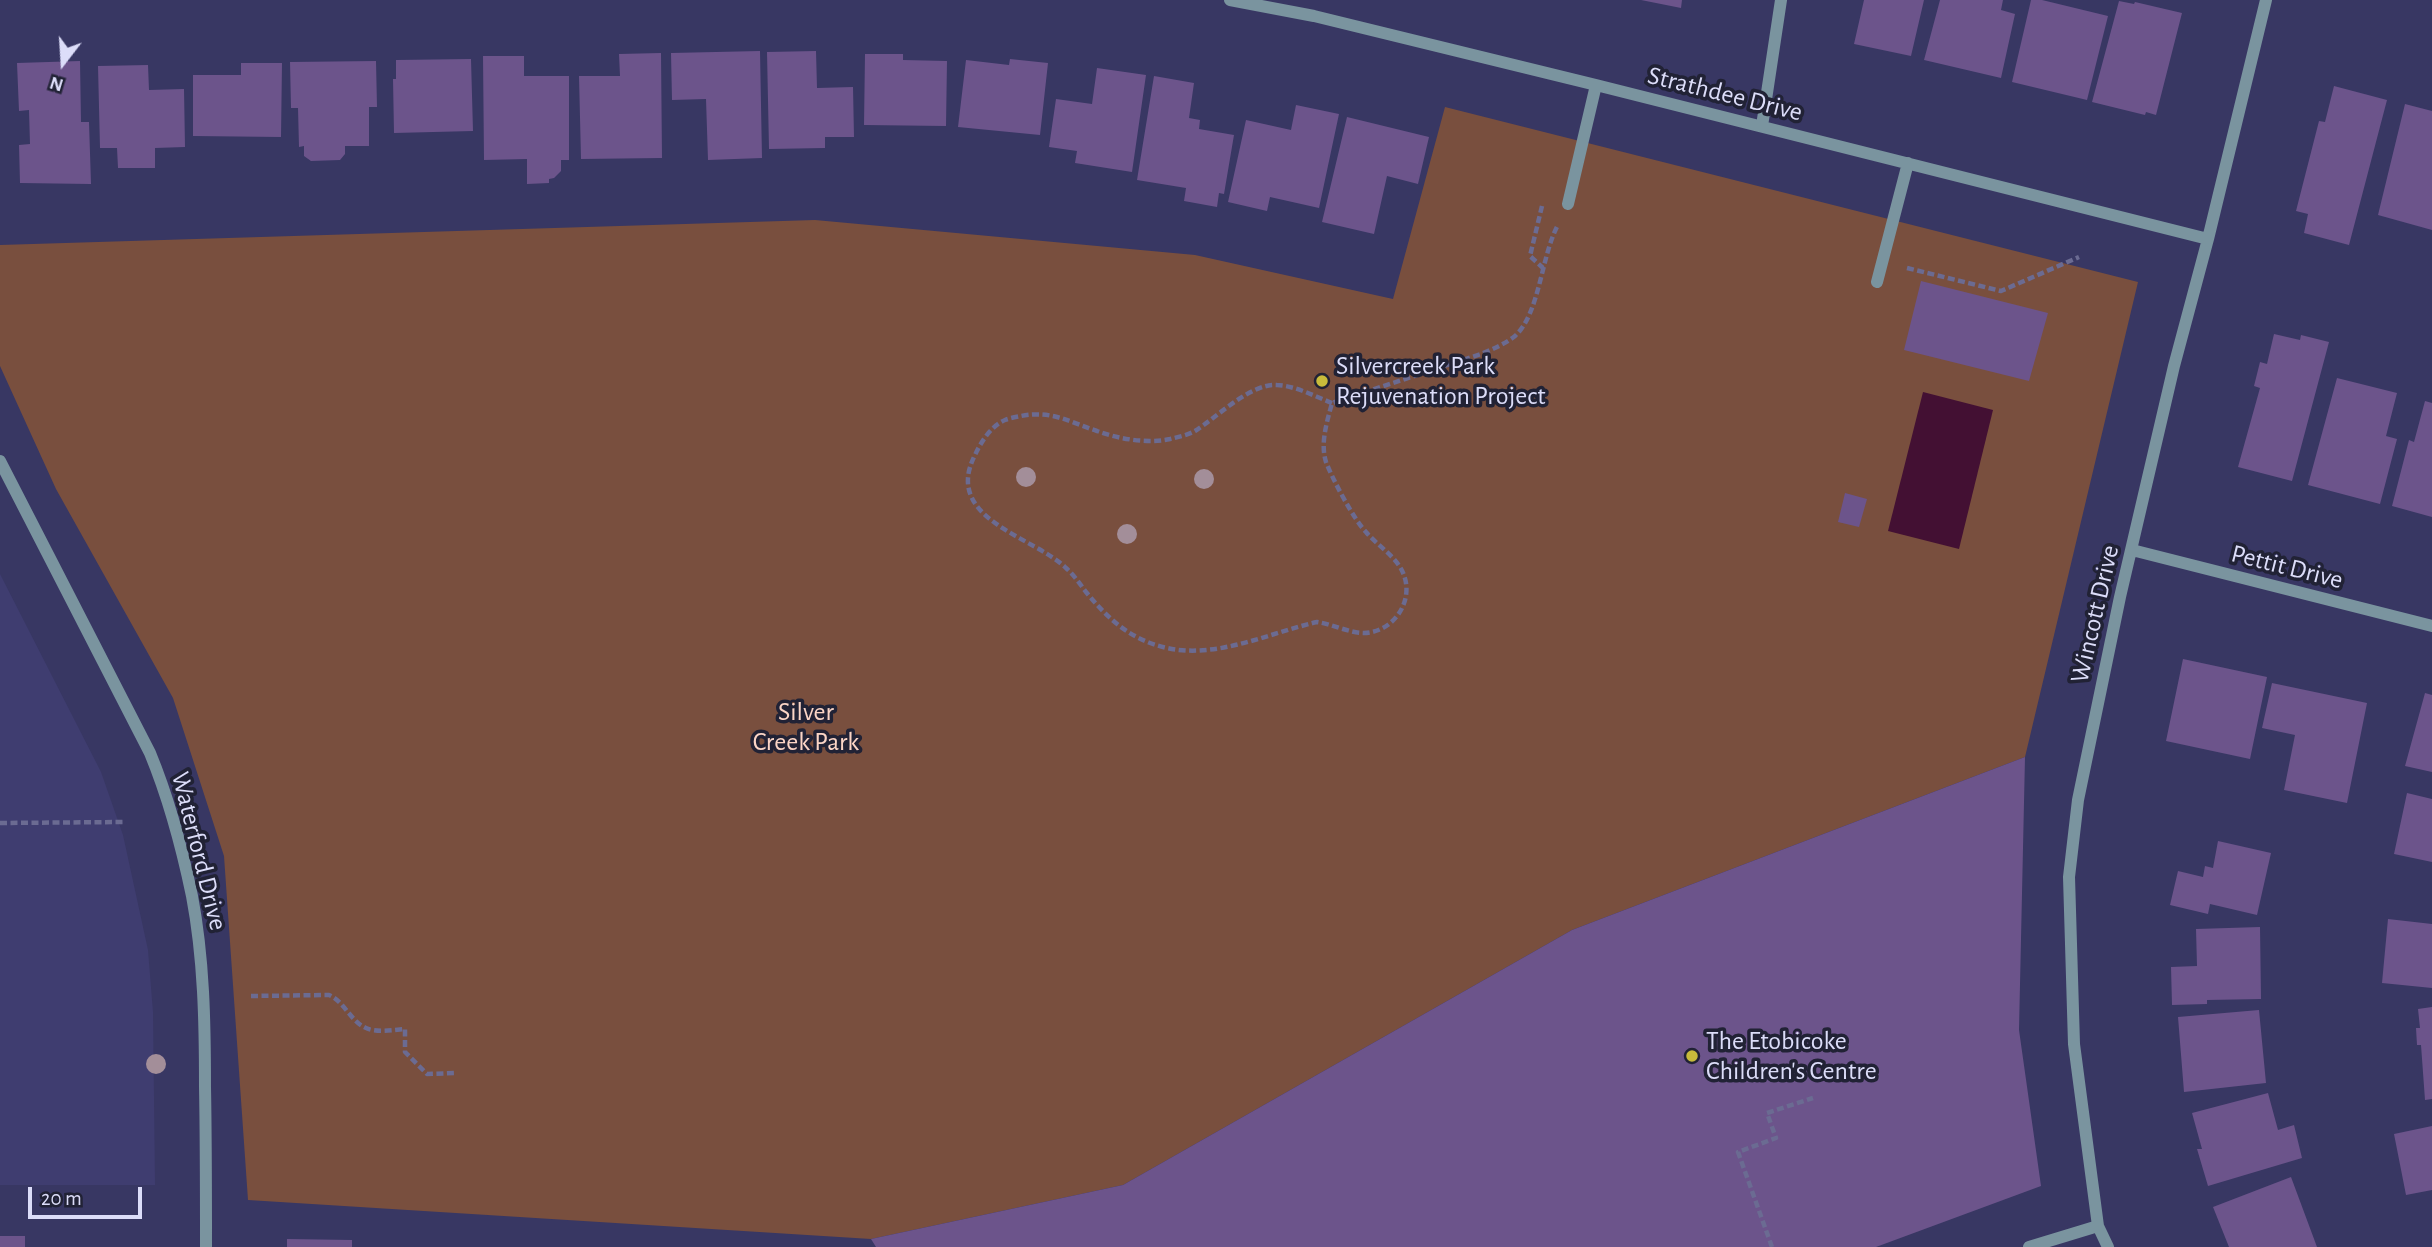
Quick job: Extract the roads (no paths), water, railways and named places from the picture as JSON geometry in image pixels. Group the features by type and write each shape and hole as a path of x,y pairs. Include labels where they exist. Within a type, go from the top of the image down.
{"street":[{"name":"Strathdee Drive","path":"1230,0 1314,16 2208,239"},
{"path":"1762,126 1781,0"},
{"name":"Wincott Drive","path":"2108,1247 2098,1226 2074,1044 2069,877 2078,800 2120,597 2174,366 2266,0"},
{"path":"1568,204 1596,85"},
{"path":"1877,282 1908,163"},
{"name":"Waterford Drive","path":"0,461 150,753 165,790 192,897 200,958 205,1023 206,1247"},
{"name":"Pettit Drive","path":"2132,550 2432,626"},
{"path":"2029,1247 2098,1226"}],"place":[{"name":"Silvercreek Park Rejuvenation Project","path":"1322,381"},
{"name":"The Etobicoke Children's Centre","path":"1692,1056"}],"park label":[{"name":"Silver Creek Park","path":"806,727"}]}
